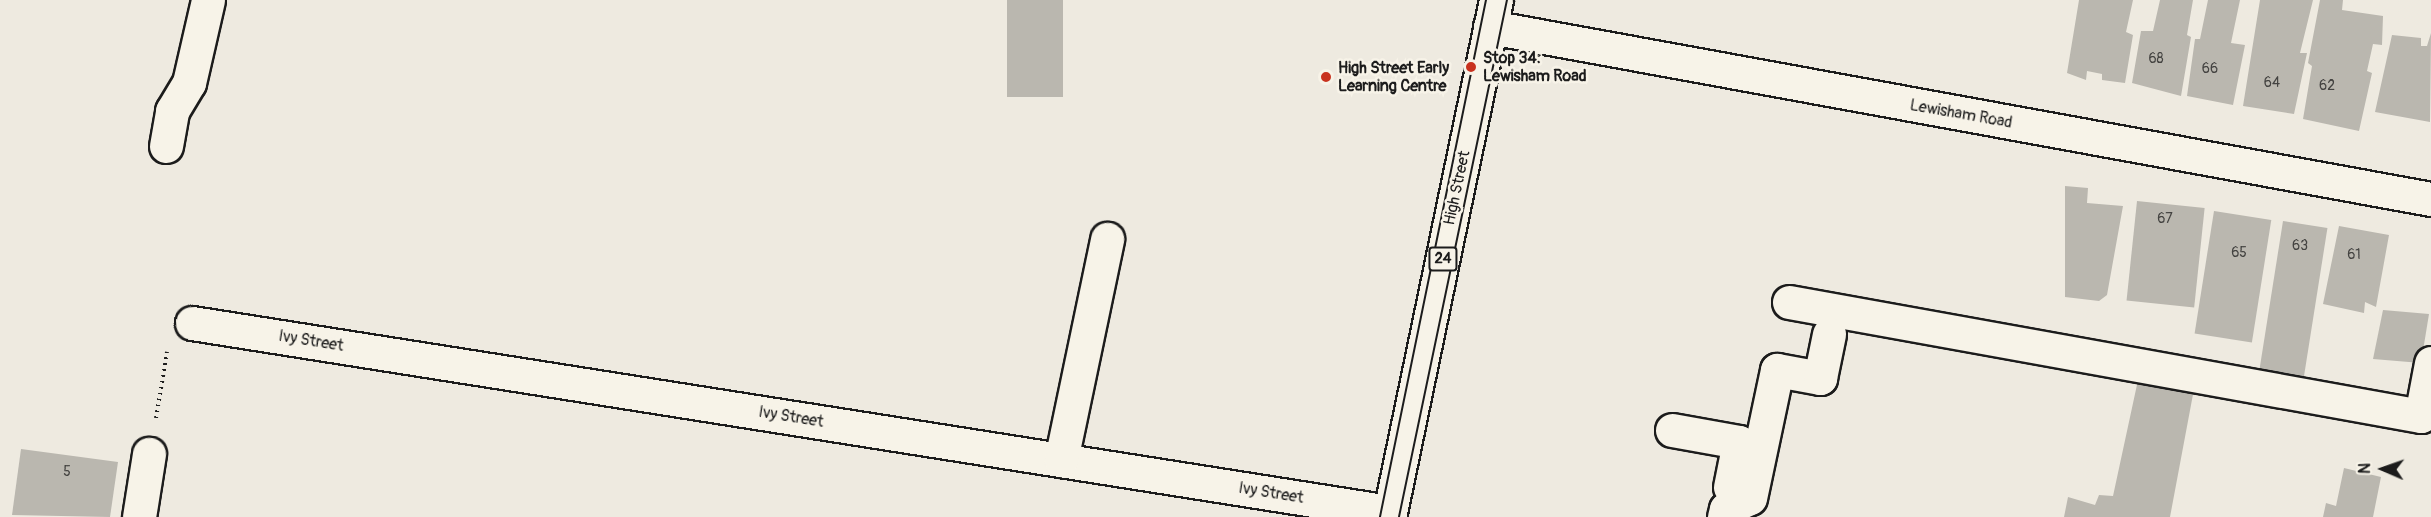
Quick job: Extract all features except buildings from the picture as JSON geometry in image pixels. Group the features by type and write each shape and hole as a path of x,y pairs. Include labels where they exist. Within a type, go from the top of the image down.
{"street":[{"path":"166,146 172,111 189,83 208,0"},
{"name":"Lewisham Road","path":"1493,14 2431,199"},
{"name":"High Street","path":"1390,515 1493,14"},
{"path":"1061,460 1107,239"},
{"path":"1789,302 2421,416 2431,363"},
{"name":"Ivy Street","path":"192,323 1061,460 1390,515"},
{"path":"1725,513 1749,498 1777,370 1820,378 1829,334"},
{"path":"1672,430 1739,442 1725,513"},
{"path":"139,517 150,454"}],"path":[{"path":"150,454 167,350"}],"tram line":[{"path":"1380,517 1486,0"},
{"path":"1399,517 1507,0"}],"place":[{"name":"Stop 34: Lewisham Road","path":"1471,67"},
{"name":"High Street Early Learning Centre","path":"1326,77"}]}
